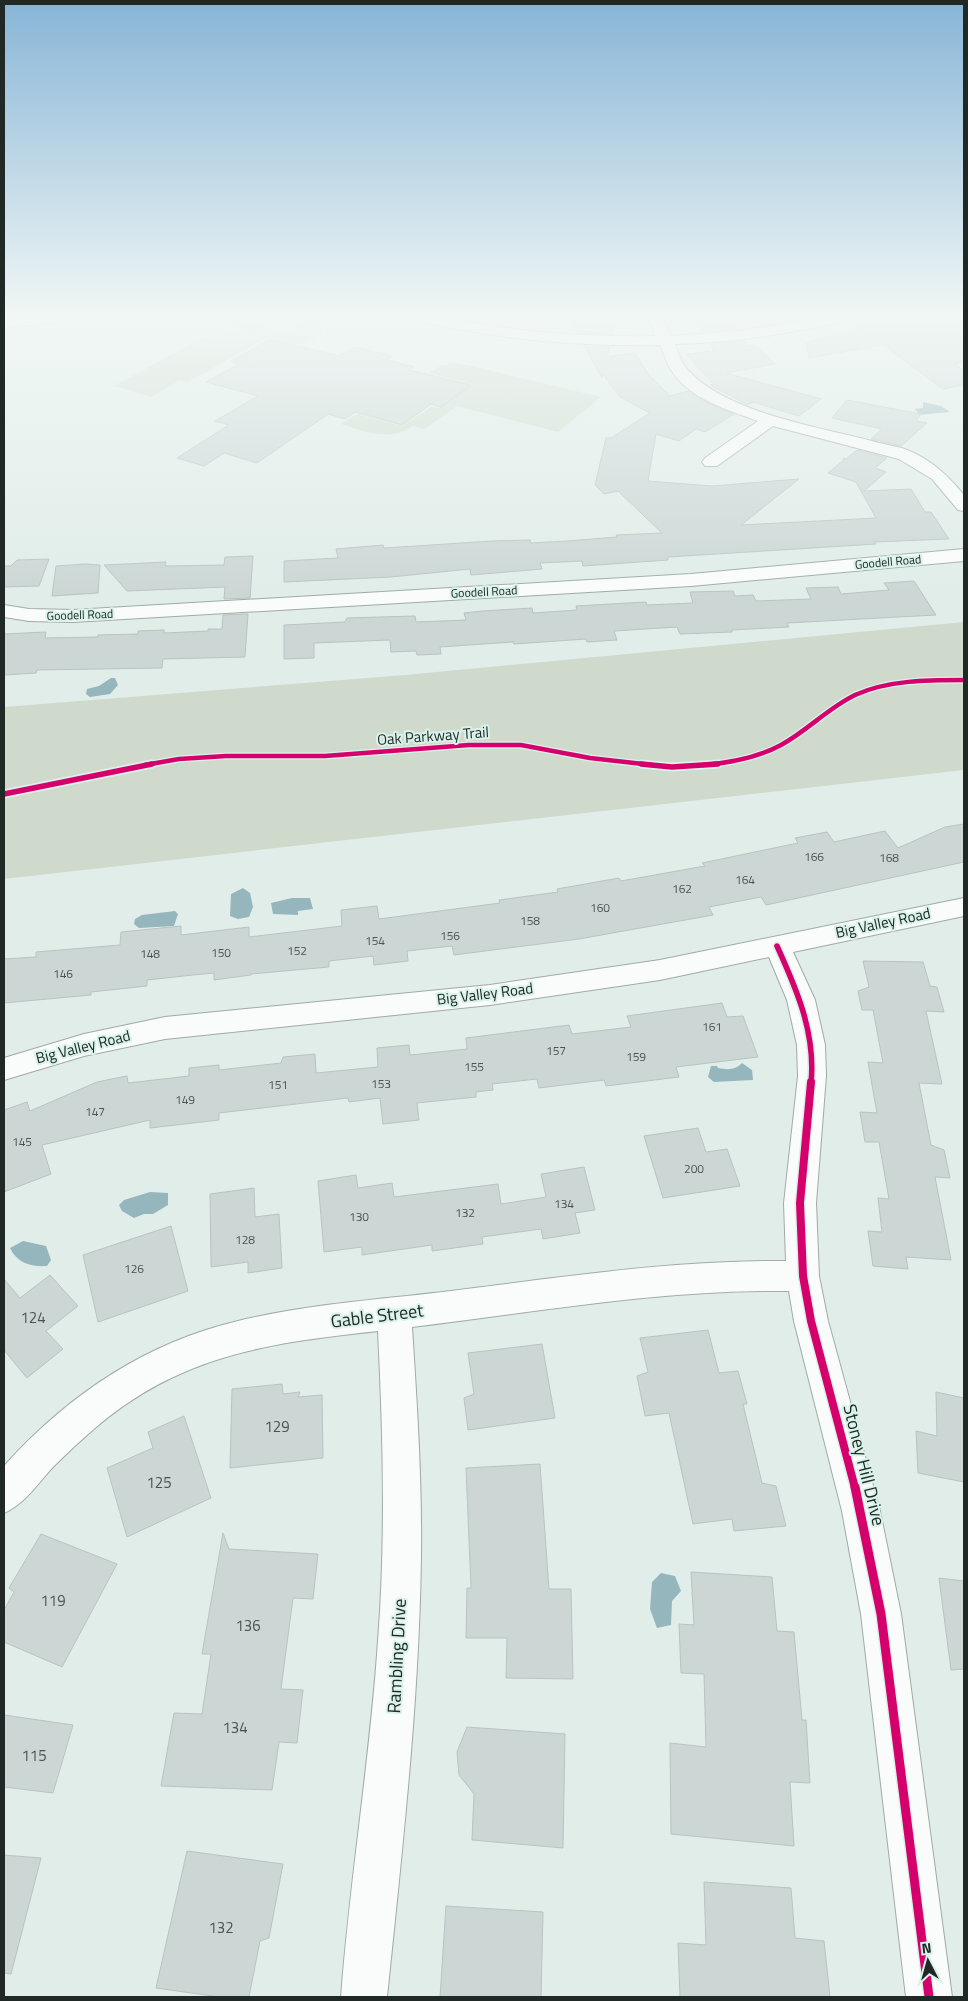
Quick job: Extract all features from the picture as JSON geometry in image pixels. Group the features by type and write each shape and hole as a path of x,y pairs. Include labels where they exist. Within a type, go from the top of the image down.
{"street":[{"path":"740,409 770,420 871,445 905,456 938,475 964,506"},
{"path":"711,462 770,420"},
{"name":"Goodell Road","path":"4,611 43,616 83,616 691,580 964,555"},
{"name":"Big Valley Road","path":"4,1068 68,1048 165,1028 490,994 660,970 964,907"},
{"name":"Stoney Hill Drive","path":"777,946 802,1000 811,1045 812,1076 800,1203 803,1276 811,1321 861,1511 882,1614 928,1997"},
{"name":"Gable Street","path":"4,1494 29,1464 87,1410 118,1389 181,1355 248,1334 661,1281 732,1276 803,1276"},
{"name":"Rambling Drive","path":"364,1997 393,1729 401,1588 401,1427 394,1314"}],"shaded area":[{"path":"427,409 452,409 424,429 413,426 396,434 378,434 341,424 357,414 402,426"},
{"path":"470,409 586,409 558,432"},
{"path":"964,622 964,770 4,879 4,707 405,675"}],"water":[{"path":"915,409 946,409 950,412 918,415"},
{"path":"111,678 115,678 118,685 110,694 90,697 86,694 87,689 99,686"},
{"path":"243,888 250,893 253,907 249,917 238,919 230,916 231,894"},
{"path":"292,898 310,898 313,909 298,911 298,915 273,914 271,903"},
{"path":"175,911 178,914 174,926 139,928 134,924 135,919 142,915"},
{"path":"742,1063 752,1070 753,1080 714,1082 708,1077 711,1066 731,1069"},
{"path":"150,1192 168,1193 168,1205 153,1214 144,1214 134,1218 122,1211 119,1205 124,1200"},
{"path":"23,1241 46,1246 51,1260 47,1266 30,1265 16,1257 10,1248"},
{"path":"661,1573 675,1576 681,1591 672,1601 671,1625 657,1628 650,1609 652,1582"}],"building":[{"path":"235,409 424,409 402,425 355,412 345,419 328,414 257,463 224,453 204,466 177,458 229,425 215,421"},
{"path":"643,409 722,409 734,414 705,432 696,429 679,441 656,434 648,481 712,486 799,479 741,525 876,518 856,482 828,473 844,460 843,458 846,459 857,450 887,458 875,468 886,472 864,491 911,489 925,512 931,512 949,539 874,542 876,544 668,557 668,560 583,566 582,561 540,563 542,569 471,575 470,569 391,577 284,582 284,561 338,558 336,549 383,545 384,548 492,541 530,540 531,543 617,537 616,535 662,533 618,491 604,494 595,485 606,438 611,438 650,413"},
{"path":"777,409 808,409 799,416"},
{"path":"839,409 897,409 921,414 916,421 927,423 901,446 871,439 882,429 832,418"},
{"path":"253,556 250,598 224,599 225,587 127,591 104,565 166,562 165,566 224,565 225,557"},
{"path":"49,559 39,586 4,587 4,566 11,566 17,560"},
{"path":"100,565 98,593 52,596 56,566"},
{"path":"914,581 936,615 787,623 789,627 732,630 732,632 680,634 677,627 614,631 617,640 587,642 586,639 440,647 441,654 417,655 416,651 391,652 390,640 314,643 314,658 284,659 284,625 345,622 347,618 415,616 416,622 466,620 464,613 482,611 532,608 533,613 577,610 576,606 646,602 647,605 693,603 690,592 733,591 735,596 753,595 756,601 811,599 806,588 838,587 841,594 889,590 884,583"},
{"path":"248,614 245,657 163,659 162,668 37,670 36,673 4,675 4,634 46,632 45,638 138,634 138,631 164,630 164,633 208,631 208,629 222,629 223,615"},
{"path":"964,824 964,862 766,905 761,897 709,907 713,915 579,939 454,955 452,946 407,951 408,961 374,965 373,956 329,961 329,967 251,974 214,980 214,973 147,980 147,986 91,992 91,995 4,1003 4,959 36,957 36,952 120,945 121,932 181,926 181,935 249,927 249,937 342,926 341,910 377,906 379,919 500,903 499,900 558,892 557,889 619,878 621,881 705,866 702,863 798,843 795,838 827,832 834,842 885,831 898,848 945,827"},
{"path":"863,961 923,962 930,986 937,987 944,1012 926,1011 942,1084 919,1083 931,1145 944,1150 950,1178 935,1177 951,1260 906,1257 908,1269 873,1266 868,1231 882,1232 878,1198 889,1199 879,1142 865,1142 860,1112 877,1113 868,1062 883,1063 873,1010 862,1010 858,991 869,987"},
{"path":"722,1003 727,1017 743,1016 758,1057 676,1067 679,1077 606,1086 604,1080 539,1088 537,1079 492,1084 493,1090 476,1092 476,1097 417,1103 419,1120 383,1124 380,1098 349,1102 348,1098 219,1113 219,1120 150,1128 150,1120 42,1145 51,1174 4,1192 4,1110 27,1102 30,1111 97,1082 127,1076 128,1083 189,1076 189,1068 219,1065 219,1070 281,1063 283,1057 315,1054 316,1073 378,1067 377,1048 409,1045 410,1055 467,1049 466,1038 569,1025 572,1034 631,1027 627,1016"},
{"path":"698,1128 706,1152 727,1149 740,1186 663,1198 644,1136"},
{"path":"584,1167 595,1210 575,1213 580,1233 543,1239 541,1229 482,1237 483,1244 432,1251 432,1245 362,1255 362,1247 324,1252 318,1181 356,1175 358,1188 392,1183 394,1197 498,1184 501,1204 546,1197 541,1174"},
{"path":"254,1188 255,1217 279,1214 282,1268 248,1273 248,1262 211,1267 210,1194"},
{"path":"171,1226 188,1291 98,1322 83,1255"},
{"path":"50,1275 78,1306 46,1331 63,1349 27,1378 4,1350 4,1279 20,1298"},
{"path":"708,1330 719,1373 738,1371 747,1404 743,1404 762,1483 776,1486 786,1526 734,1531 732,1519 693,1524 669,1413 645,1416 637,1376 648,1372 640,1338"},
{"path":"542,1344 555,1418 468,1430 464,1398 474,1394 468,1353"},
{"path":"282,1384 283,1394 300,1392 298,1397 322,1395 323,1458 230,1468 232,1389"},
{"path":"936,1392 964,1398 964,1482 918,1473 916,1431 937,1436"},
{"path":"184,1416 211,1498 127,1537 107,1468 153,1448 148,1432"},
{"path":"540,1464 549,1589 571,1589 573,1679 506,1678 507,1638 466,1638 467,1588 471,1588 466,1468"},
{"path":"223,1533 229,1549 318,1554 313,1599 293,1598 281,1689 303,1690 297,1743 279,1742 272,1790 161,1786 174,1713 202,1714 211,1654 202,1654"},
{"path":"41,1534 117,1564 62,1667 4,1642 4,1610 14,1592 9,1588"},
{"path":"691,1572 772,1577 777,1631 794,1632 802,1720 806,1720 810,1783 790,1782 794,1846 671,1834 670,1743 706,1747 704,1674 681,1673 679,1624 694,1625"},
{"path":"939,1578 964,1581 964,1669 951,1670"},
{"path":"4,1715 73,1725 53,1793 4,1787"},
{"path":"467,1727 565,1734 563,1848 472,1840 474,1794 459,1775 457,1752"},
{"path":"187,1851 283,1864 269,1938 260,1941 249,1997 220,1997 156,1988"},
{"path":"4,1855 41,1858 11,1974 4,1973"},
{"path":"704,1882 791,1888 795,1938 824,1941 830,1997 680,1997 678,1943 706,1945"},
{"path":"446,1906 543,1912 541,1997 440,1997"}],"cycle path":[{"name":"Oak Parkway Trail","path":"4,794 121,769 179,759 226,756 325,756 469,745 521,745 590,758 672,767 716,764 757,755 781,745 853,696 873,688 925,680 964,680"},
{"path":"777,946 801,1000 811,1045 812,1076 800,1203 803,1276 811,1321 861,1511 881,1614 929,1997"}]}
